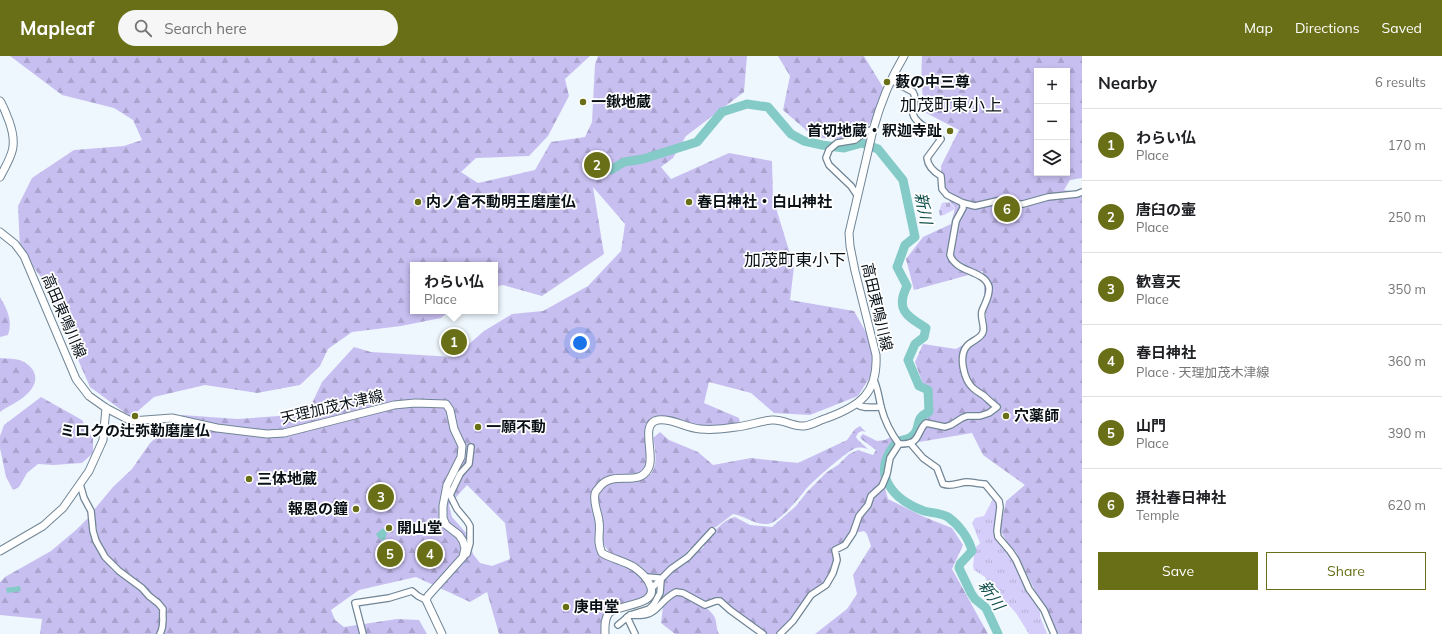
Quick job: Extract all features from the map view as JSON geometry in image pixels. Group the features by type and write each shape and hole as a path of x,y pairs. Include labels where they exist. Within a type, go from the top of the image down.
{"main road":[{"name":"高田東鳴川線","path":"652,588 646,577 632,565 602,553 598,541 600,526 595,504 595,494 605,481 618,477 640,477 648,470 651,464 651,457 648,430 652,424 656,421 665,420 696,429 706,429 736,427 771,420 804,426 836,415 856,404 872,388 877,366 876,355 855,271 849,233 872,130 891,80 904,56"},
{"path":"0,101 9,121 14,142 12,153 0,177"},
{"name":"高田東鳴川線","path":"0,232 15,244 24,256 76,378 89,396 106,408"},
{"name":"天理加茂木津線","path":"106,408 131,421 172,418 216,428 267,434 284,433 394,405 415,403 446,404 450,410 454,429 462,446 461,457 448,485 443,506 443,518 446,526 459,535 463,541 465,548 463,557"},
{"path":"0,550 43,526 63,508 90,470 103,440 106,408"},
{"path":"442,634 426,600 463,557"},
{"path":"605,634 606,618 610,612 644,601 650,595 652,588"}],"street":[{"path":"891,80 913,92 916,99 913,110 914,116 920,124 938,134 941,139 927,158 932,170 941,176 942,189 947,195 963,203 975,206 1001,200 1011,204 1023,204 1048,196 1077,194 1082,192"},
{"path":"857,195 851,186 827,162 826,158 829,150 837,143 855,140 866,132 872,130"},
{"path":"899,444 911,444 916,440 922,426 926,424 945,427 951,426 962,418 967,416 980,416 997,407 972,388 968,382 964,370 963,361 967,346 981,336 984,331 981,314 989,295 989,287 982,277 965,269 955,262 950,255 956,221 963,208 963,203"},
{"path":"874,380 878,388 881,407 888,429 899,444"},
{"path":"856,404 870,408 881,407"},
{"path":"780,634 792,621 811,595 826,585 833,573 837,560 835,550 845,545 859,516 868,505 871,496 882,486 890,458 899,444"},
{"path":"911,444 923,458 937,468 943,484 948,486 967,482 986,484 1000,501 997,531 998,536 1014,556 1027,584 1044,610 1054,634"},
{"path":"463,557 467,554 470,543 470,526 457,509 450,496 460,474 469,464 471,447"},
{"path":"80,484 84,498 91,511 93,531 102,552 111,564 142,588 158,603 162,609 164,626 160,634"},
{"path":"652,588 671,569 699,547 712,532"},
{"path":"646,577 659,578 661,580"},
{"path":"618,625 629,616 649,609 654,604 660,592 661,580"},
{"path":"363,634 355,603 389,598 412,591 426,600"},
{"path":"629,616 650,614 676,592 683,593 705,605 720,601 763,634"},
{"path":"629,616 635,634"}],"green space":[{"path":"10,56 590,56 565,79 569,96 548,136 529,156 476,158 461,172 478,183 535,170 551,142 585,137 592,122 595,64 598,56 747,56 744,92 686,136 673,158 661,167 671,179 729,153 772,161 773,198 794,267 790,300 854,311 867,334 873,356 872,374 858,396 810,415 774,413 751,393 709,382 704,403 739,418 740,423 718,426 702,426 660,416 649,421 645,432 647,461 641,472 636,474 608,476 601,480 592,492 592,502 596,520 595,543 597,550 601,556 607,560 637,573 648,589 646,595 640,600 610,609 603,618 602,634 499,634 487,592 470,602 416,577 359,590 331,610 335,620 344,627 397,619 419,620 427,634 162,634 166,627 164,605 149,593 136,579 116,567 99,539 93,511 113,487 132,469 150,443 182,415 237,419 307,414 322,382 354,347 371,352 454,357 484,331 512,314 543,311 588,286 621,251 625,224 593,187 604,254 542,296 503,285 498,286 498,262 410,262 410,314 446,314 441,318 401,326 352,332 328,349 320,366 300,385 257,393 205,385 154,397 131,417 90,387 43,280 20,249 18,206 32,178 74,150 124,146 142,140 133,120 114,108 62,95","holes":["467,485 505,523 510,559 492,566 480,563 473,554 467,534 452,517 449,505"]},
{"path":"778,56 864,56 884,89 873,118 865,130 860,135 849,139 815,138 783,110 790,76"},
{"path":"922,56 1082,56 1082,178 1070,180 1064,190 1082,193 1082,634 1056,634 1016,552 1007,542 1000,530 1006,501 1025,485 983,455 972,433 919,442 919,418 933,412 915,362 923,344 956,349 987,331 983,271 914,290 906,259 923,237 951,224 955,208 943,192 941,166 959,130 926,113 922,92"},
{"path":"869,132 866,147 843,152 835,149"},
{"path":"950,202 955,209 940,216 939,211 942,203"},
{"path":"0,297 7,311 10,325 8,335 0,337"},
{"path":"0,358 20,360 27,364 34,372 35,381 34,386 26,395 0,412"},
{"path":"41,397 82,420 93,439 93,453 82,463 53,465 38,464 27,473 19,487 13,490 6,477 0,448 0,436 4,425"},
{"path":"860,426 866,432 862,431 858,433 856,437 868,449 856,448 839,460 810,485 778,519 768,524 763,524 733,514 716,527 713,527 692,551 690,548 680,561 662,576 650,576 643,568 613,554 604,545 603,522 599,497 604,487 612,483 634,481 645,478 652,472 656,459 653,438 660,432 669,440 698,452 713,465 751,458 798,463 847,440 855,429"},
{"path":"863,434 877,441 885,440 891,437 896,444 881,485 866,504 844,544 834,547 832,551 835,560 830,577 779,634 766,634 719,598 706,603 680,590 651,609 665,579 678,566 704,547 704,544 710,536 726,521 735,517 750,525 772,527 796,506 807,492 827,472 838,465 849,454 858,450 873,455 876,450 861,439 860,437"},
{"path":"884,485 888,499 922,516 952,528 963,545 952,569 988,634 815,634 847,609 857,594 853,575 871,546 867,534 864,531 855,533 859,518 869,507 876,494"},
{"path":"994,497 999,503 995,530 1040,607 1040,616 1047,634 1029,634 1016,613 1002,598 998,591 989,586 985,577 974,570 975,548 980,543 972,523 975,518 984,516"},
{"path":"87,519 91,520 108,565 112,570 133,583 159,608 160,628 156,634 40,634 42,619 0,615 0,582 5,577 51,551"},
{"path":"678,594 699,603 709,610 715,618 719,634 675,634 661,623 663,607"}],"shaded area":[{"path":"383,528 387,533 385,540 382,541 376,534"},
{"path":"20,586 21,591 7,593 6,588"}],"waterway":[{"name":"新川","path":"592,168 611,170 624,162 643,159 697,142 722,112 747,104 768,107 791,134 804,141 844,148 862,143 878,149 903,180 915,237 905,245 897,267 907,286 902,301 905,312 913,320 926,328 924,337 915,344 908,360 919,386 928,390 929,412 919,421 915,434 909,438 898,441 895,444 888,455 885,466 885,476 889,485 903,500 924,511 948,517 963,532 969,541 972,551 960,564 959,568 975,599 986,608 998,634"}],"place":[{"name":"藪の中三尊","path":"887,82"},
{"name":"一鍬地蔵","path":"583,102"},
{"name":"首切地蔵・釈迦寺趾","path":"950,131"},
{"name":"唐臼の壷","path":"597,165"},
{"name":"内ノ倉不動明王磨崖仏","path":"418,202"},
{"name":"春日神社・白山神社","path":"689,202"},
{"name":"摂社春日神社","path":"1007,209"},
{"name":"わらい仏","path":"454,342"},
{"name":"ミロクの辻弥勒磨崖仏","path":"135,416"},
{"name":"穴薬師","path":"1006,416"},
{"name":"一願不動","path":"478,427"},
{"name":"三体地蔵","path":"249,479"},
{"name":"歓喜天","path":"381,497"},
{"name":"報恩の鐘","path":"356,509"},
{"name":"開山堂","path":"389,528"},
{"name":"山門","path":"390,554"},
{"name":"春日神社","path":"430,554"},
{"name":"庚申堂","path":"566,607"}],"district":[{"name":"加茂町東小上","path":"951,105"},
{"name":"加茂町東小下","path":"795,260"}]}
